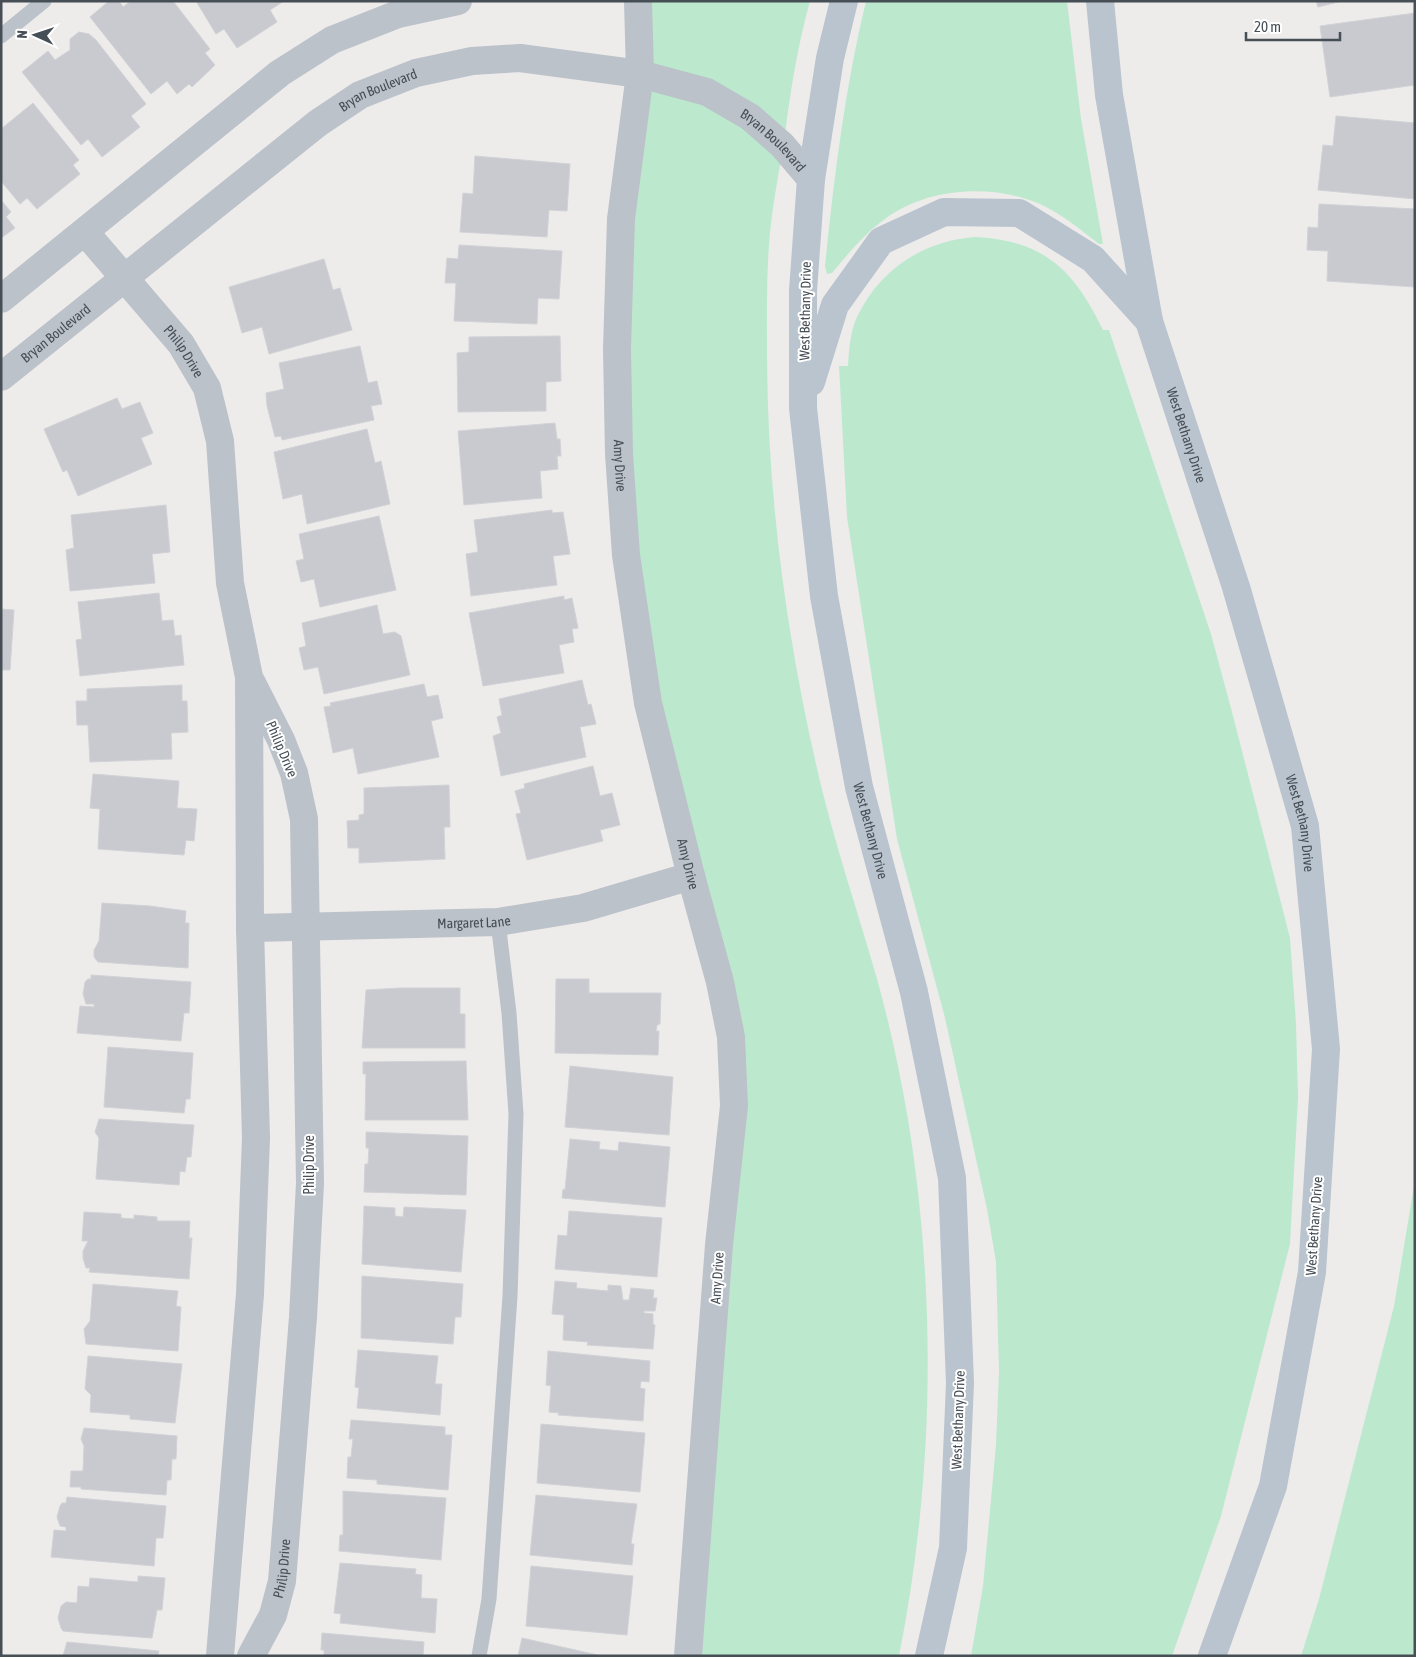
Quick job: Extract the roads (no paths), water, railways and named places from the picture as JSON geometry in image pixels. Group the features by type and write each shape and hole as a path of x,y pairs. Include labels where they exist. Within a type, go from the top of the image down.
{"main road":[{"name":"West Bethany Drive","path":"844,1 830,58 811,179 803,291 803,408 824,596 859,787 914,992 952,1178 960,1384 953,1548 929,1656"},
{"name":"West Bethany Drive","path":"1100,1 1109,95 1148,321 1236,588 1305,826 1326,1049 1312,1272 1273,1486 1212,1656"},
{"path":"803,408 835,305 881,241 944,212 1018,213 1093,260 1148,321"},
{"path":"935,1627 941,1656"}],"street":[{"path":"1,299 280,73 332,40 398,14 458,1"},
{"name":"Amy Drive","path":"638,1 640,74 621,219 617,349 620,454 626,555 648,703 691,876 720,982 731,1037 734,1106 719,1245 688,1656"},
{"name":"Bryan Boulevard","path":"1,378 318,123 360,95 416,72 472,60 520,58 640,74 707,92 750,117 782,145 811,179"},
{"name":"Philip Drive","path":"85,232 181,344 207,388 220,441 230,583 249,677 250,928 256,1138 250,1294 220,1656"},
{"name":"Philip Drive","path":"249,677 281,740 294,774 304,819 310,1183 303,1317 282,1581 273,1615 251,1656"},
{"name":"Margaret Lane","path":"250,928 498,922 583,908 691,876"}],"lane":[{"path":"1,36 44,1"},
{"path":"479,1656 489,1599 510,1306 516,1114 509,1013 498,922"}]}
